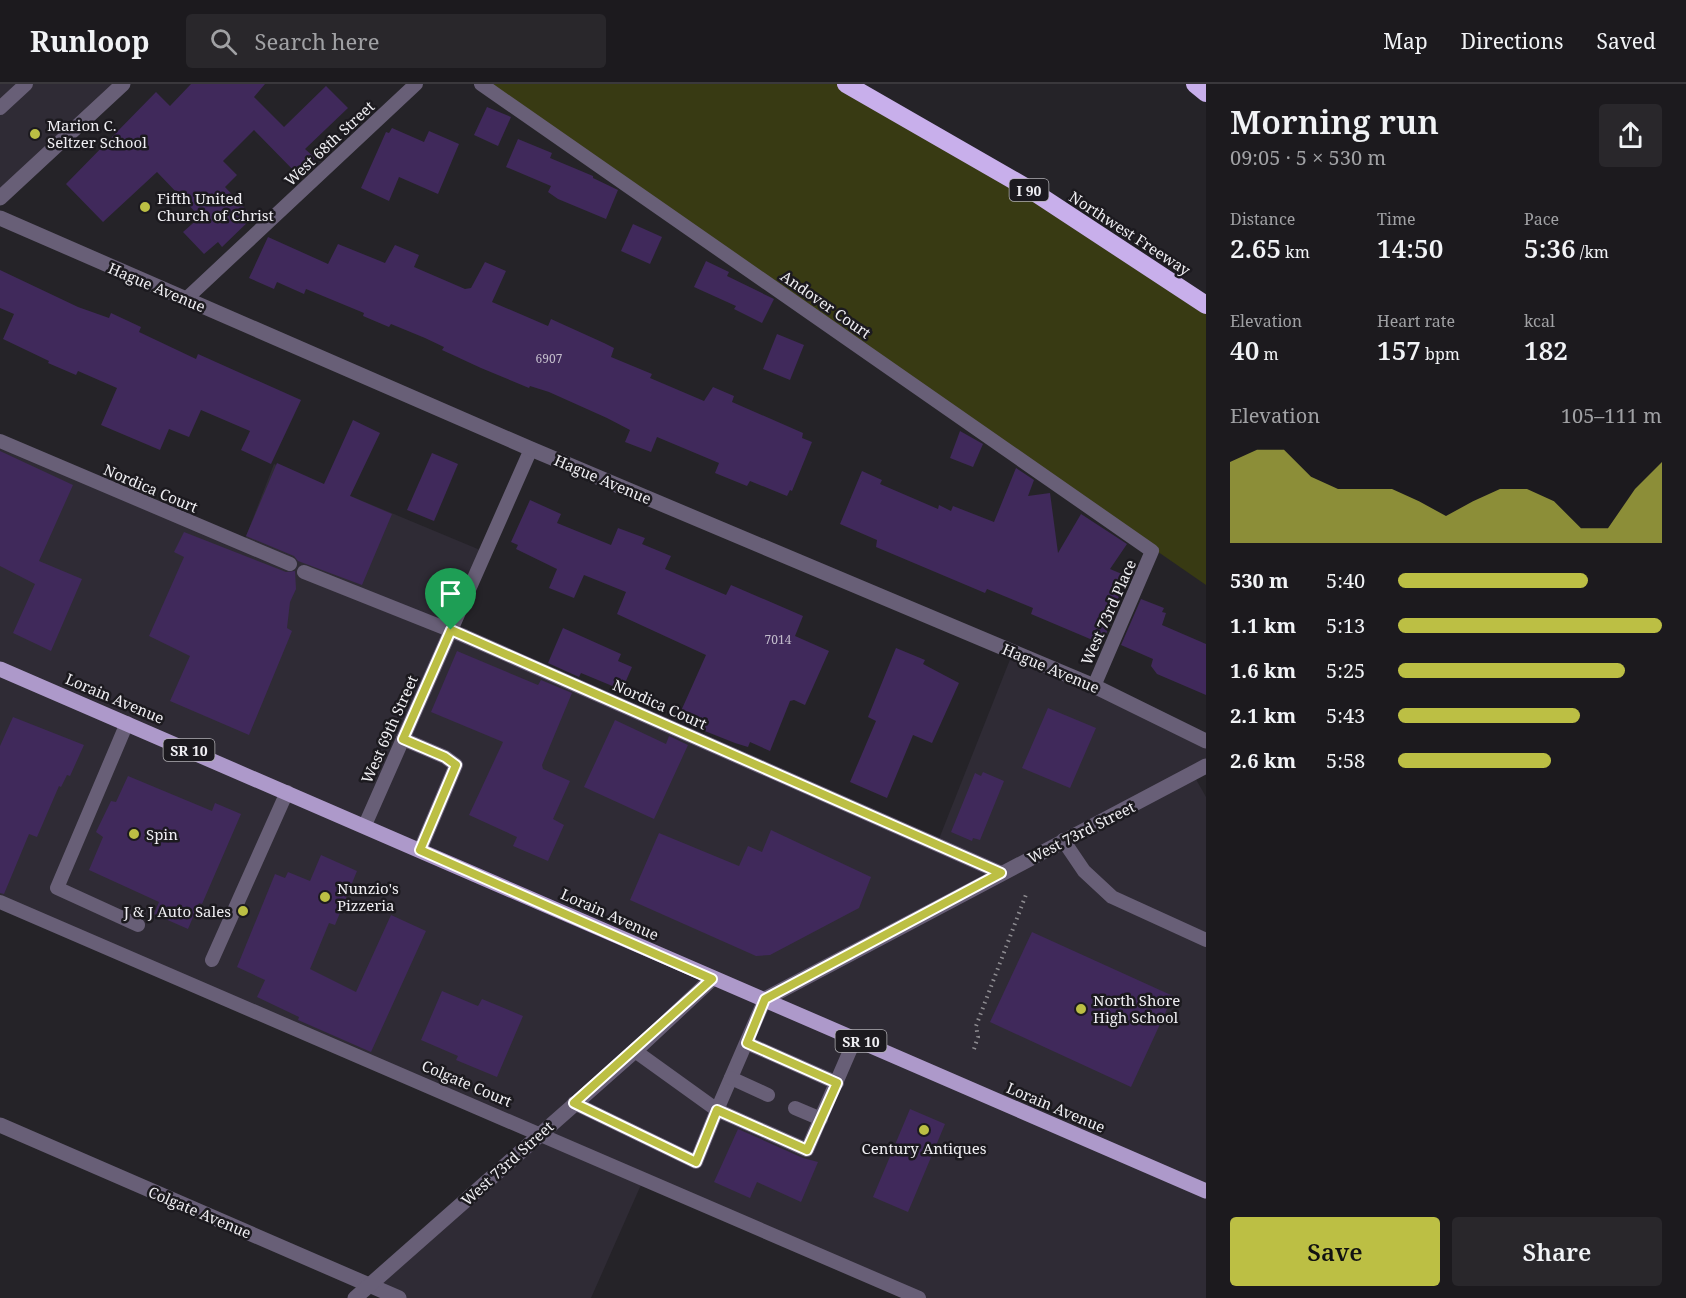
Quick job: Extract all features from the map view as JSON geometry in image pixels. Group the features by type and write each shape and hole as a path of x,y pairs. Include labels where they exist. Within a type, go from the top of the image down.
{"highway":[{"name":"Northwest Freeway","path":"846,84 1034,192 1206,305"},
{"path":"1195,84 1206,93"}],"main road":[{"name":"Lorain Avenue","path":"0,669 1206,1191"}],"street":[{"path":"0,198 123,84"},
{"name":"Hague Avenue","path":"0,218 531,449 1094,686 1206,741"},
{"name":"West 73rd Street","path":"765,999 1206,766"},
{"name":"West 73rd Street","path":"355,1298 634,1052 712,979"},
{"name":"Colgate Avenue","path":"0,1125 399,1298"}],"lane":[{"path":"0,108 26,84"},
{"name":"West 68th Street","path":"186,299 417,84"},
{"name":"Andover Court","path":"481,84 1152,551"},
{"name":"Nordica Court","path":"0,441 290,564"},
{"name":"West 69th Street","path":"364,825 531,449"},
{"name":"West 73rd Place","path":"1094,686 1152,551"},
{"name":"Nordica Court","path":"304,572 451,630 1001,873"},
{"path":"127,723 57,888 138,925"},
{"path":"403,739 445,757 456,765 420,850"},
{"path":"212,960 287,792"},
{"path":"1064,840 1084,871 1112,897 1206,940"},
{"name":"Colgate Court","path":"0,902 541,1133 919,1298"},
{"path":"574,1103 696,1162 765,999"},
{"path":"634,1052 717,1110 807,1150 855,1039"},
{"path":"747,1043 837,1083"},
{"path":"731,1078 768,1095"},
{"path":"795,1108 820,1119"}],"path":[{"path":"974,1048 978,1037 976,1026 1027,892"}],"shaded area":[{"name":"Marion C. Seltzer School","path":"0,84 123,84 0,198"},
{"path":"0,441 243,544 274,464 485,552 451,629 937,844 1013,652 1206,741 1206,766 1193,774 1206,797 1206,1298 919,1298 644,1178 591,1298 399,1298 369,1285 541,1133 0,902"}],"green space":[{"path":"481,84 846,84 1206,305 1206,585"}],"building":[{"path":"191,84 265,84 254,97 284,127 326,86 348,108 305,149 315,158 298,175 254,130 223,161 237,175 225,187 253,217 222,247 218,242 204,254 183,232 200,217 157,172 103,222 66,184 156,92 170,106"},
{"path":"487,107 511,117 498,146 474,135"},
{"path":"392,128 424,142 429,131 459,144 438,194 399,177 389,201 361,188 386,132 389,133"},
{"path":"518,139 552,153 550,158 593,176 618,190 606,219 558,199 548,192 551,186 506,167"},
{"path":"633,224 662,237 650,264 621,251"},
{"path":"268,237 328,264 338,244 385,263 395,245 419,255 414,267 465,289 471,288 485,262 506,271 492,302 548,326 551,319 604,343 614,348 611,357 652,374 650,378 704,401 713,387 734,396 732,402 803,433 802,438 812,442 792,491 790,490 787,496 750,481 747,486 715,473 719,463 657,437 651,452 625,442 630,430 549,392 530,386 529,388 481,368 442,350 444,347 425,338 391,324 389,327 363,316 364,313 306,289 304,294 277,282 274,289 249,278"},
{"path":"706,261 729,272 727,276 774,299 762,323 734,309 736,306 694,287"},
{"path":"0,270 78,307 109,318 111,313 141,327 139,332 196,359 198,354 301,400 271,464 241,450 250,431 201,410 189,437 169,429 160,450 101,425 117,388 78,371 76,375 48,363 49,361 3,339 14,314 0,308"},
{"path":"777,334 804,345 790,380 763,369"},
{"path":"353,420 380,433 350,496 392,514 362,585 298,561 294,556 246,536 277,463 324,484"},
{"path":"960,431 983,444 973,467 950,458"},
{"path":"0,451 73,485 39,561 82,579 51,651 13,633 35,584 0,566"},
{"path":"432,453 458,464 434,521 407,510"},
{"path":"1016,468 1034,480 1028,496 1050,493 1058,553 1081,514 1127,544 1110,569 1129,577 1102,644 1031,614 1033,608 987,589 985,593 876,547 877,540 840,524 862,471 882,480 880,484 938,509 939,505 951,511 953,506 994,522"},
{"path":"530,500 561,514 557,523 611,545 618,528 645,538 642,544 671,556 665,569 726,595 731,585 803,616 795,636 829,651 805,705 794,700 790,701 770,751 750,742 748,747 735,743 677,720 706,655 617,614 626,592 584,575 574,598 549,588 557,569 516,549 518,545 511,542"},
{"path":"184,532 286,572 295,571 296,589 290,602 287,628 292,631 249,735 170,701 190,656 149,636 184,557 174,552"},
{"path":"1141,599 1164,608 1162,612 1166,613 1162,625 1206,644 1206,695 1157,674 1151,666 1153,659 1121,645"},
{"path":"563,628 621,654 618,661 632,667 622,690 581,673 579,677 548,663"},
{"path":"896,648 925,660 923,664 959,683 932,743 913,735 887,798 850,782 876,721 868,717"},
{"path":"457,651 538,685 541,680 572,693 542,765 543,769 570,781 553,819 564,825 548,861 513,846 517,837 469,815 503,742 431,712"},
{"path":"1048,708 1096,728 1070,788 1022,768"},
{"path":"13,717 84,745 70,776 67,775 61,787 59,786 37,837 29,834 4,894 0,893 0,746"},
{"path":"615,720 666,744 669,736 688,745 654,819 584,787"},
{"path":"983,772 1004,781 980,840 973,838 972,841 951,832 975,773 981,776"},
{"path":"128,776 212,811 215,803 241,814 202,904 199,903 188,929 154,914 159,902 89,870 103,837 96,832 111,801 116,802"},
{"path":"771,830 871,877 859,908 770,955 756,956 630,900 659,833 739,866 748,846 762,852"},
{"path":"321,855 357,871 335,925 329,923 310,969 356,992 391,915 426,931 371,1052 298,1020 299,1017 257,997 265,980 237,967 275,874 285,878 288,872 310,881"},
{"name":"North Shore High School","path":"1032,932 1173,996 1131,1087 990,1022"},
{"path":"442,991 478,1006 482,999 523,1016 497,1077 456,1060 458,1056 421,1040"},
{"path":"910,1109 945,1124 908,1212 873,1197"},
{"path":"738,1129 803,1158 818,1162 801,1202 757,1182 750,1198 714,1182"}],"place":[{"name":"Marion C. Seltzer School","path":"35,134"},
{"name":"Fifth United Church of Christ","path":"145,207"},
{"name":"Spin","path":"134,834"},
{"name":"Nunzio's Pizzeria","path":"325,897"},
{"name":"J & J Auto Sales","path":"243,911"},
{"name":"North Shore High School","path":"1081,1009"},
{"name":"Century Antiques","path":"924,1130"}],"route":[{"path":"451,630 1001,873 765,999 747,1043 837,1083 807,1150 717,1110 696,1162 574,1103 634,1052 712,979 420,850 456,765 445,757 403,739 451,630"}]}
